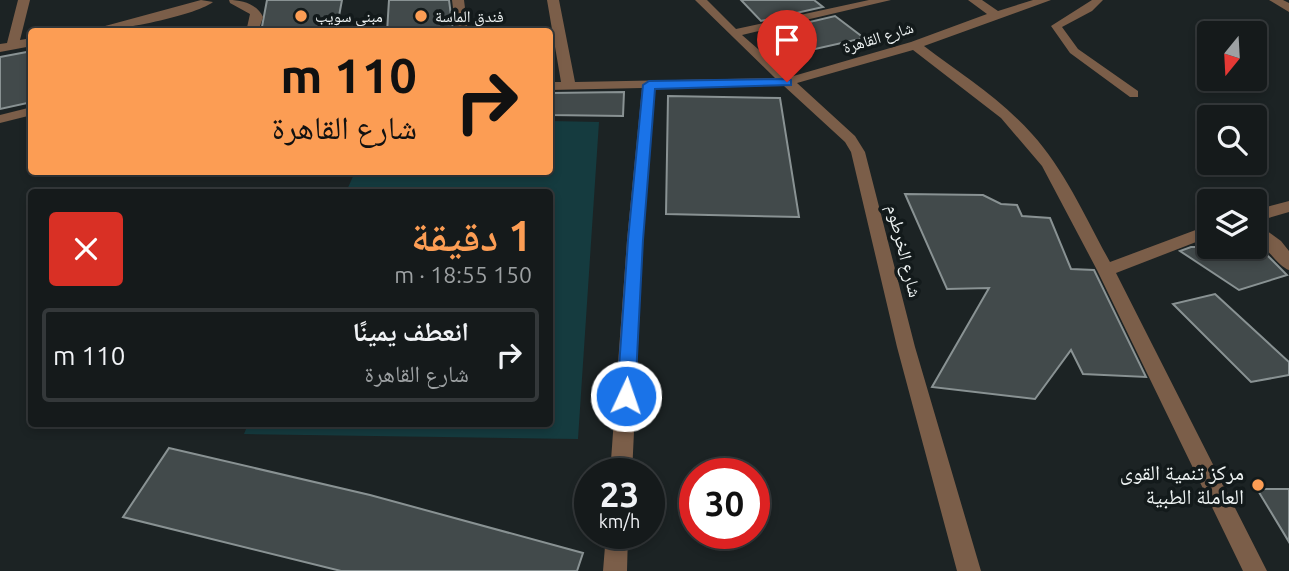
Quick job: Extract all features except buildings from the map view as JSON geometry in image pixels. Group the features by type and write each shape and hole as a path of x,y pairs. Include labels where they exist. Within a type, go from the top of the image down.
{"street":[{"path":"6,46 24,0"},
{"path":"108,28 206,1 235,0 256,12 253,28"},
{"path":"458,0 462,28"},
{"path":"554,0 569,87"},
{"name":"شارع الخرطوم","path":"701,0 733,33 850,139 858,152 906,347 968,571"},
{"path":"733,33 885,0"},
{"path":"974,0 996,15"},
{"name":"شارع القاهرة","path":"553,86 787,82 915,45 1045,0"},
{"path":"1275,0 1289,8"},
{"path":"6,46 28,43"},
{"path":"915,45 1006,116 1048,164 1106,270 1255,571"},
{"path":"622,458 635,240 649,85"},
{"path":"0,119 28,112"},
{"path":"1267,212 1289,206"},
{"path":"1106,270 1197,236"},
{"path":"1267,239 1289,264"},
{"path":"615,571 616,549"}],"lane":[{"path":"1098,0 1088,9 1056,26 1074,51 1134,94"}],"shaded area":[{"path":"553,121 599,122 578,439 244,434 247,427 553,427 553,189 347,189 354,175 553,175"}],"place":[{"name":"مبنى سويب","path":"301,16"},
{"name":"فندق الماسة","path":"421,16"},
{"name":"مركز تنمية القوى العاملة الطبية","path":"1258,485"}],"route":[{"path":"626,396 635,240 649,85 787,82"}]}
